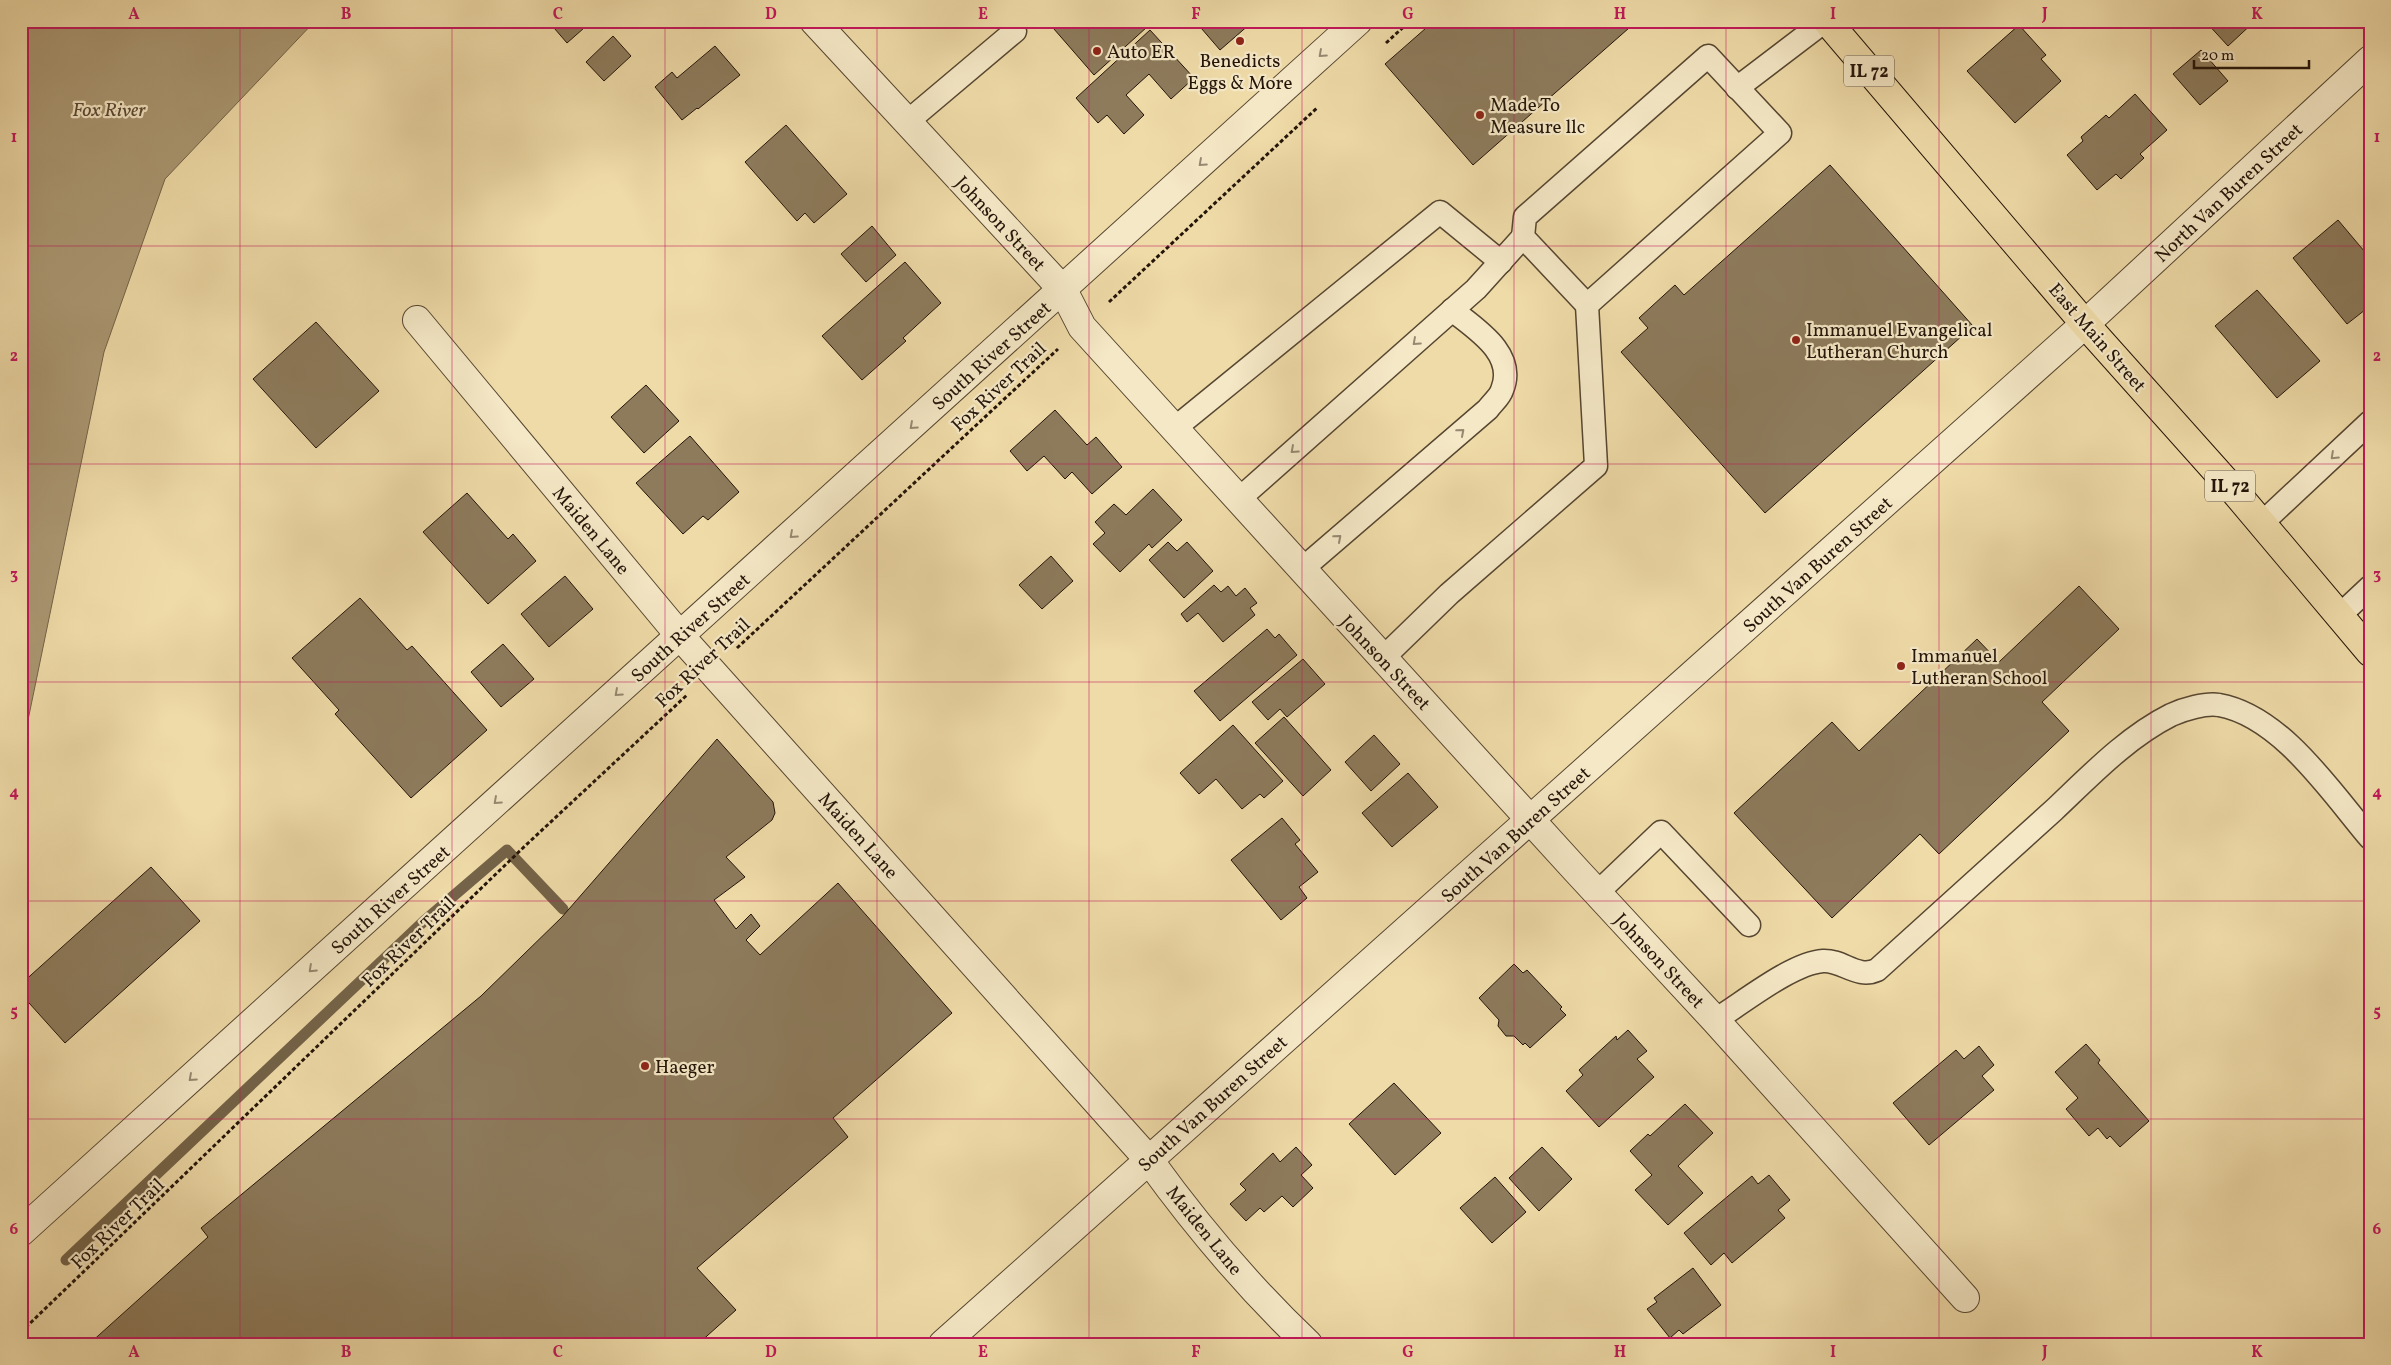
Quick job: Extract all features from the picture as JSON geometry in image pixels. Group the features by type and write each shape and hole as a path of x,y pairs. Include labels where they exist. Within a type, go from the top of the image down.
{"main road":[{"name":"East Main Street","path":"1826,21 2085,324 2262,523 2370,652"}],"street":[{"name":"Johnson Street","path":"814,21 1063,290 1082,327 1301,570 1715,1020 1965,1298"},
{"name":"South River Street","path":"21,1232 681,637 1358,21"},
{"name":"North Van Buren Street","path":"2085,324 2370,60"},
{"name":"Maiden Lane","path":"417,320 681,637 1148,1160 1178,1200 1245,1279 1308,1344"},
{"name":"South Van Buren Street","path":"943,1344 2085,324"}],"lane":[{"path":"1737,88 1826,21"},
{"path":"907,122 1015,31"},
{"path":"1239,499 1476,289 1523,237 1525,216 1708,56 1780,133 1587,305"},
{"path":"1175,428 1440,212 1500,262"},
{"path":"1383,658 1449,594 1596,466 1587,305 1523,237"},
{"path":"1301,570 1488,409 1502,391 1505,372 1500,355 1488,339 1452,310"},
{"path":"2262,523 2370,422"},
{"path":"2339,616 2370,587"},
{"path":"1715,1020 1804,965 1828,961 1863,974 1878,970 2108,760 2154,726 2183,710 2219,705 2240,712 2268,727 2294,749 2370,838"},
{"path":"1597,893 1661,832 1749,925"}],"path":[{"path":"1380,48 1410,21"},
{"name":"Fox River Trail","path":"21,1332 526,845 1322,103"}],"water":[{"name":"Fox River","path":"21,21 315,21 165,179 104,352 21,754"}],"building":[{"path":"548,21 592,21 567,43"},
{"name":"Auto ER","path":"1047,21 1142,21 1147,27 1094,75"},
{"path":"1195,21 1248,21 1250,24 1220,50"},
{"name":"Made To Measure llc","path":"1434,21 1637,21 1473,165 1385,64"},
{"path":"2205,21 2255,21 2228,46"},
{"path":"2019,25 2046,55 2041,59 2061,81 2015,123 1967,71"},
{"path":"1150,30 1194,78 1171,99 1149,74 1126,95 1144,115 1124,134 1107,115 1098,123 1076,98"},
{"path":"613,36 631,56 604,81 586,62"},
{"path":"715,46 740,75 682,120 655,87 672,72 677,78"},
{"path":"2201,50 2228,81 2200,105 2173,74"},
{"path":"2135,94 2167,130 2140,154 2144,158 2121,179 2116,174 2097,190 2067,155 2083,141 2081,137 2106,115 2109,118"},
{"path":"786,125 847,194 814,223 805,213 797,221 745,162"},
{"name":"Immanuel Evangelical Lutheran Church","path":"1830,165 1973,326 1765,513 1621,352 1648,328 1639,318 1675,285 1684,295"},
{"path":"2338,220 2370,258 2370,306 2347,324 2293,258"},
{"path":"872,226 896,255 866,282 841,254"},
{"path":"905,262 941,303 903,338 906,341 862,380 822,336"},
{"path":"2257,290 2320,361 2277,398 2215,326"},
{"path":"316,322 379,391 316,448 253,379"},
{"path":"646,385 679,421 644,453 611,417"},
{"path":"1055,410 1087,445 1096,437 1122,467 1092,494 1072,472 1065,479 1044,456 1027,471 1010,451"},
{"path":"690,436 739,492 708,520 703,516 683,534 636,483"},
{"path":"1153,489 1182,520 1152,548 1149,544 1120,572 1093,544 1105,533 1095,522 1114,504 1126,515"},
{"path":"467,493 508,539 513,534 536,561 488,604 423,532"},
{"path":"1168,542 1177,551 1187,542 1213,571 1184,598 1149,560"},
{"path":"1051,556 1073,581 1042,609 1019,585"},
{"path":"565,576 593,609 549,647 521,614"},
{"path":"1214,585 1221,592 1228,586 1236,596 1245,588 1257,603 1250,608 1255,615 1223,642 1198,613 1187,622 1181,614"},
{"name":"Immanuel Lutheran School","path":"2079,586 2119,629 2042,702 2069,731 1939,854 1920,834 1832,918 1734,813 1832,722 1859,751 1977,639 1999,662"},
{"path":"360,598 407,650 412,646 487,730 411,798 335,714 339,710 292,658"},
{"path":"1267,629 1275,638 1279,634 1297,655 1220,721 1194,691"},
{"path":"503,644 534,679 501,707 471,672"},
{"path":"1303,659 1325,684 1287,717 1280,709 1268,720 1252,702"},
{"path":"1284,717 1331,770 1303,796 1255,743"},
{"path":"1233,725 1283,781 1264,798 1260,794 1242,809 1216,779 1199,794 1180,773"},
{"path":"1374,735 1400,764 1371,791 1345,762"},
{"name":"Haeger","path":"717,739 773,802 775,813 772,820 726,857 745,877 714,900 736,929 751,914 760,926 746,940 760,955 838,883 952,1013 833,1118 848,1137 697,1268 736,1310 698,1344 89,1344 208,1237 201,1228 481,996 562,917"},
{"path":"1408,773 1438,807 1392,847 1362,813"},
{"path":"1282,818 1300,840 1295,844 1318,872 1299,887 1307,898 1281,920 1231,860"},
{"path":"151,867 200,921 65,1043 21,994 21,984"},
{"path":"1514,964 1523,973 1527,970 1562,1007 1560,1009 1566,1015 1530,1048 1525,1043 1523,1045 1514,1036 1506,1036 1498,1026 1499,1020 1479,998"},
{"path":"1628,1030 1647,1051 1637,1059 1654,1077 1599,1127 1566,1091 1583,1075 1579,1070 1616,1036 1617,1040"},
{"path":"2086,1044 2100,1060 2098,1063 2149,1121 2120,1147 2110,1136 2107,1139 2098,1128 2089,1136 2066,1109 2078,1098 2055,1072"},
{"path":"1979,1046 1994,1065 1982,1076 1994,1090 1929,1145 1893,1103 1956,1050 1964,1059"},
{"path":"1394,1083 1441,1133 1395,1175 1349,1124"},
{"path":"1685,1104 1713,1133 1678,1166 1703,1193 1668,1225 1635,1190 1652,1175 1630,1151 1648,1134 1650,1136"},
{"path":"1296,1147 1312,1165 1301,1175 1313,1188 1293,1207 1282,1196 1264,1212 1260,1208 1246,1221 1230,1204 1246,1190 1240,1184 1273,1153 1280,1162"},
{"path":"1542,1147 1572,1179 1539,1211 1509,1178"},
{"path":"1769,1175 1790,1200 1778,1210 1785,1218 1732,1263 1724,1253 1711,1265 1684,1233 1752,1176 1758,1184"},
{"path":"1495,1177 1526,1212 1492,1243 1460,1208"},
{"path":"1693,1268 1721,1305 1683,1334 1679,1330 1670,1338 1647,1309 1657,1302 1654,1298"}],"waterway":[{"path":"66,1260 423,922 507,850 563,909"}],"place":[{"name":"Benedicts Eggs & More","path":"1240,41"},
{"name":"Auto ER","path":"1097,51"},
{"name":"Made To Measure llc","path":"1480,115"},
{"name":"Immanuel Evangelical Lutheran Church","path":"1796,340"},
{"name":"Immanuel Lutheran School","path":"1901,666"},
{"name":"Haeger","path":"645,1066"}]}
